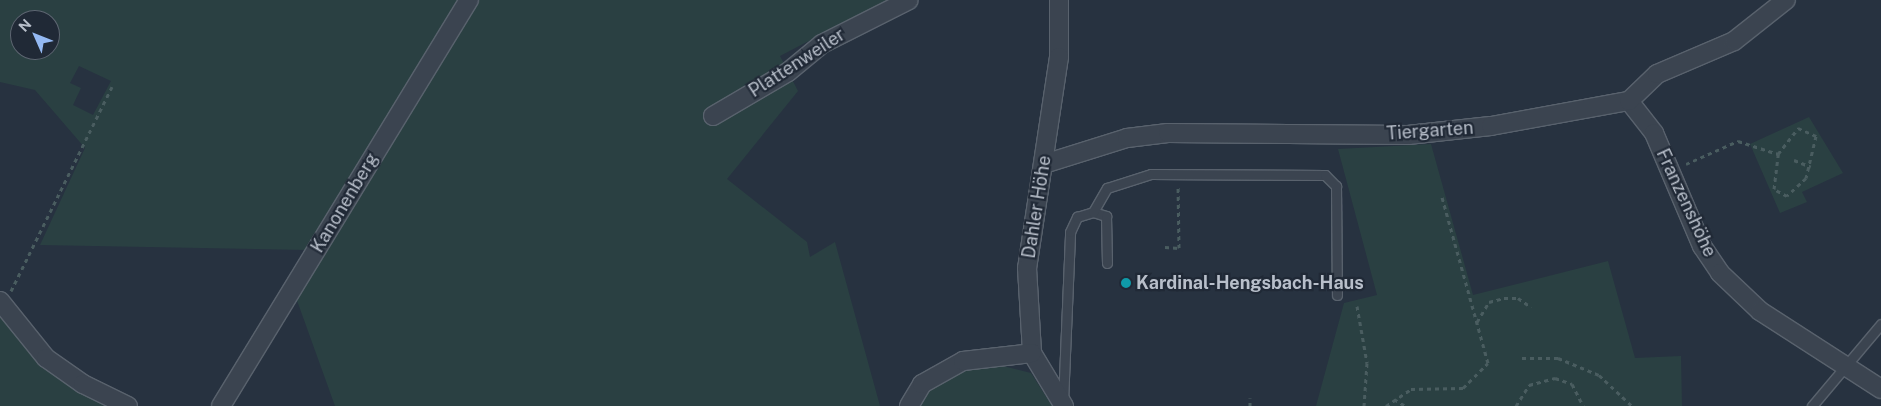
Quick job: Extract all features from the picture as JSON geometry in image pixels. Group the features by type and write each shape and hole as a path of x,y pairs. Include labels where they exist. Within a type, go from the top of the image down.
{"street":[{"name":"Kanonenberg","path":"221,406 469,0"},
{"name":"Plattenweiler","path":"713,116 788,72 822,44 909,0"},
{"name":"Dahler Höhe","path":"1060,0 1059,57 1027,268 1032,353 1063,405"},
{"path":"1629,101 1657,74 1734,42 1786,0"},
{"name":"Tiergarten","path":"1044,164 1127,138 1168,132 1408,135 1629,101"},
{"name":"Franzenshöhe","path":"1629,101 1654,133 1672,170 1702,246 1720,273 1760,311 1849,366 1881,389"},
{"path":"2,302 46,358 83,384 128,406"},
{"path":"908,406 922,384 945,369 963,361 1032,353"}],"lane":[{"path":"1093,212 1107,188 1151,174 1325,175 1336,186 1337,295"},
{"path":"1063,405 1067,386 1070,232 1077,218 1093,212 1106,216 1107,263"},
{"path":"1812,406 1849,366 1881,324"}],"path":[{"path":"2,302 112,87"},
{"path":"1805,128 1818,141 1811,166 1799,188 1782,196 1772,181 1778,154 1790,133 1805,128"},
{"path":"1672,170 1738,141 1778,154"},
{"path":"1794,160 1811,166"},
{"path":"1165,247 1179,248 1178,174"},
{"path":"1386,406 1411,389 1462,388 1488,363 1442,197"},
{"path":"1477,323 1489,302 1504,298 1518,298 1531,307"},
{"path":"1357,306 1366,363 1364,406"},
{"path":"1522,358 1558,358 1599,375 1632,406"},
{"path":"1516,406 1529,385 1555,378 1572,384 1583,406"},
{"path":"1250,398 1250,406"},
{"path":"1394,399 1405,406"}],"green space":[{"path":"0,0 461,0 308,250 40,245 85,148 35,90 0,82","holes":["79,66 111,81 93,115 73,105 81,88 70,83"]},
{"path":"476,0 887,0 780,56 798,91 727,179 807,242 810,257 835,242 880,406 335,406 295,295"},
{"path":"1809,117 1843,173 1802,192 1807,202 1780,213 1750,144"},
{"path":"1431,144 1473,295 1608,261 1635,358 1681,356 1682,406 1316,406 1344,303 1377,295 1338,149"},
{"path":"0,307 110,406 0,406"},
{"path":"987,362 1031,373 1052,406 915,406 927,388 958,370"}],"place":[{"name":"Kardinal-Hengsbach-Haus","path":"1126,283"}]}
